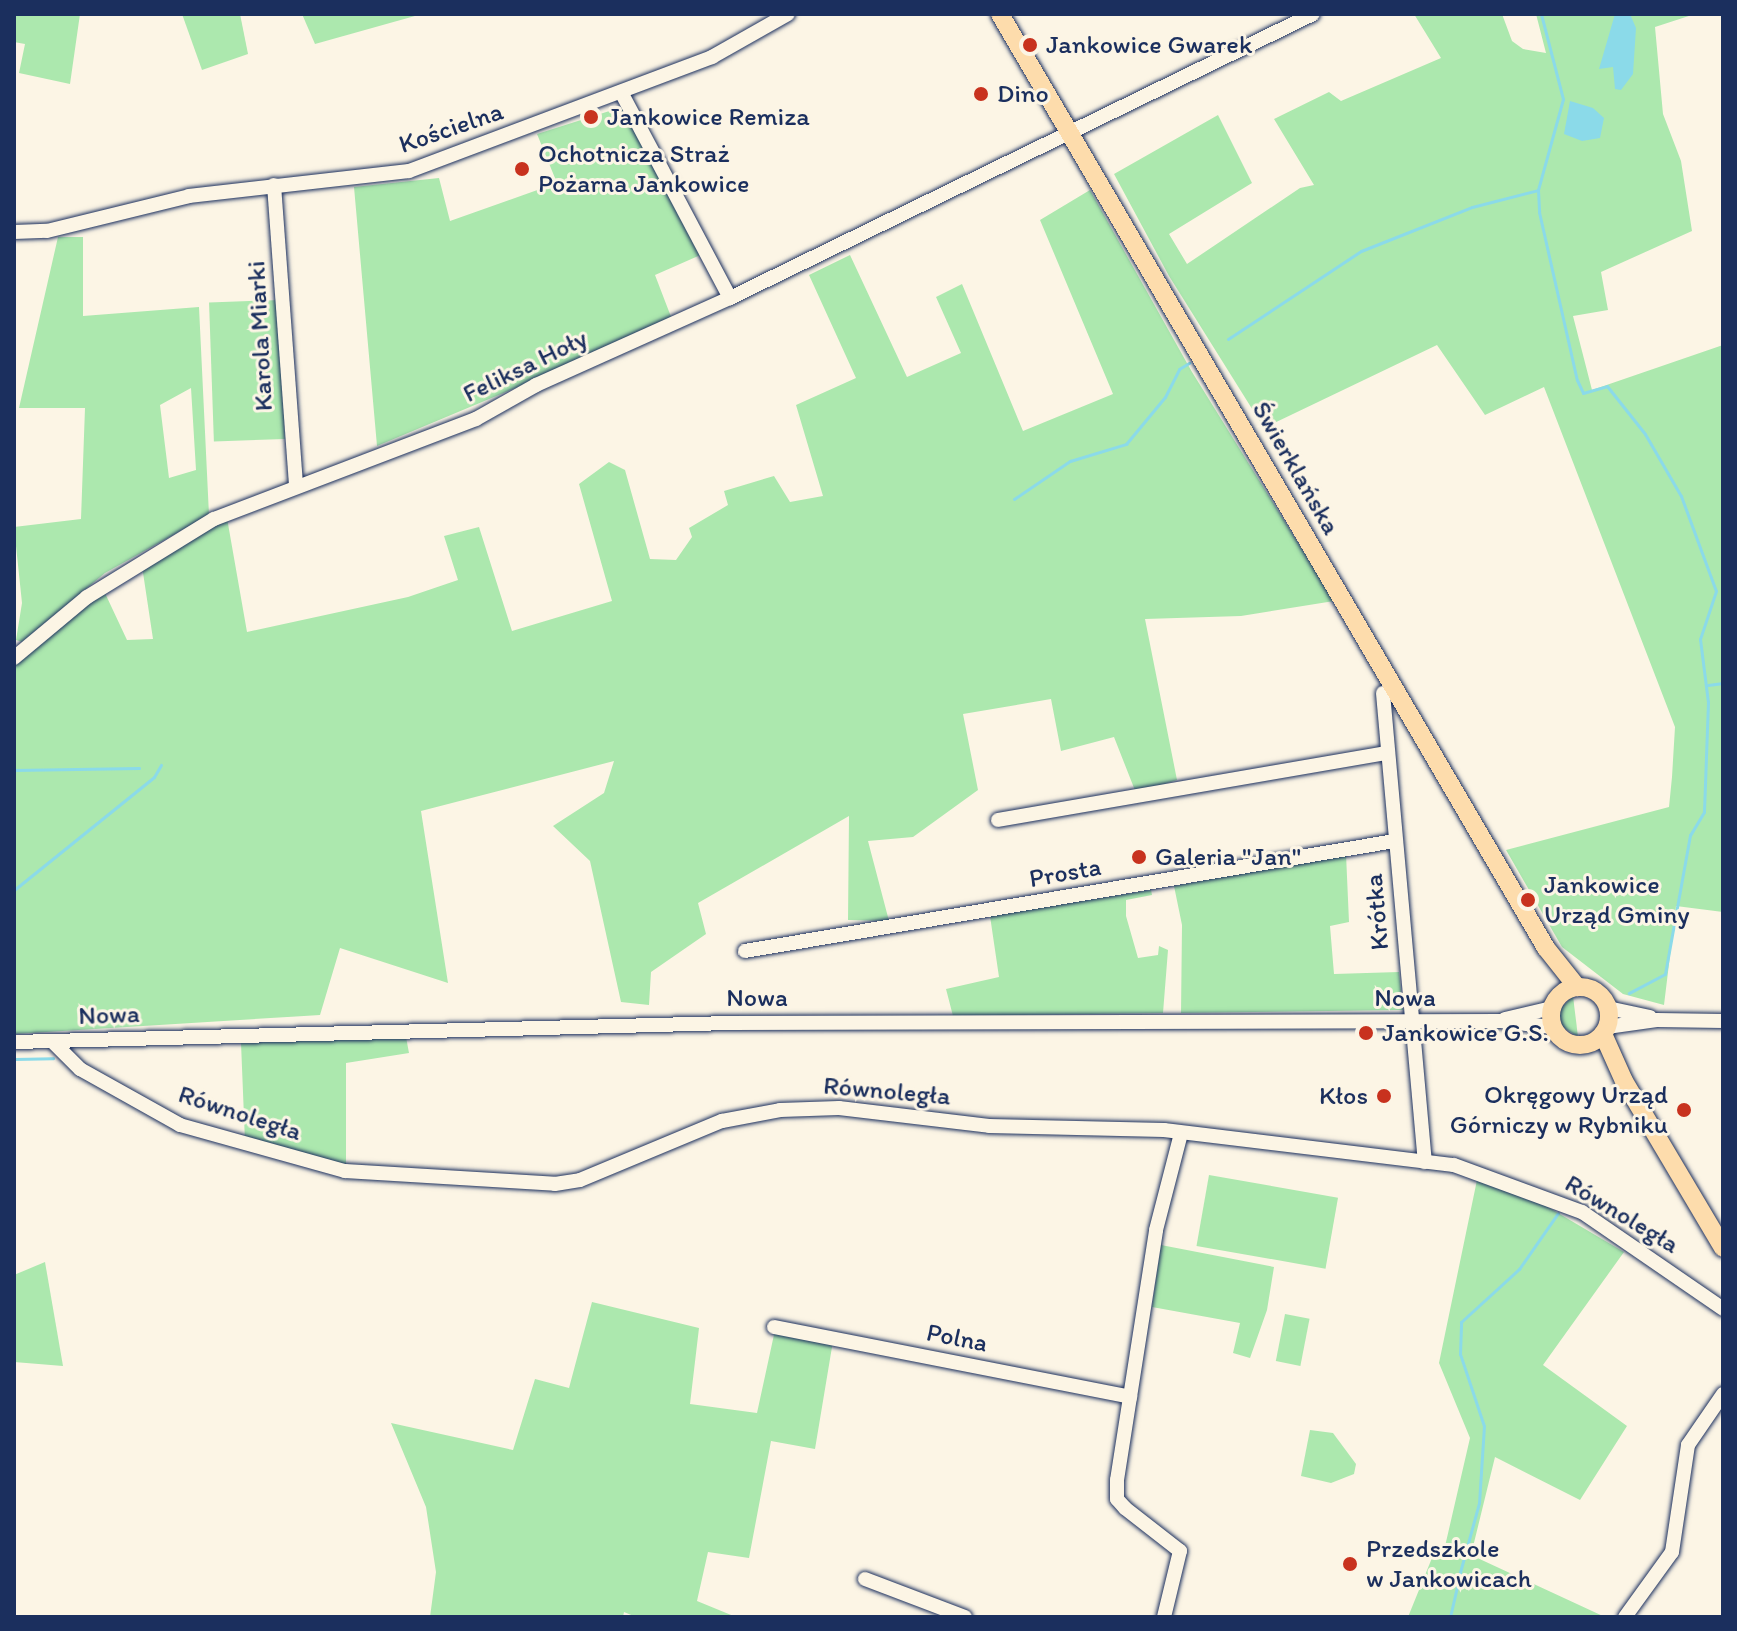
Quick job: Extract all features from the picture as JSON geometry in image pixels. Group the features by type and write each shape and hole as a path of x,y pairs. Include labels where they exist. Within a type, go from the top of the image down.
{"main road":[{"name":"Świerklańska","path":"1000,14 1546,948 1577,987"},
{"name":"Świerklańska","path":"1546,948 1554,1010"},
{"path":"1624,1081 1586,1045 1568,1043 1554,1010 1577,987 1593,991 1624,1081 1723,1248"},
{"path":"1586,1045 1606,1023"}],"street":[{"name":"Kościelna","path":"14,232 47,231 189,196 409,171 730,49 788,14"},
{"name":"Feliksa Hoły","path":"14,658 87,597 188,534 296,484 476,419 536,385 730,298 1313,14"},
{"path":"621,92 730,298"},
{"name":"Karola Miarki","path":"274,185 296,484"},
{"name":"Krótka","path":"1383,693 1425,1162"},
{"path":"998,820 1387,753"},
{"name":"Prosta","path":"745,951 1395,841"},
{"name":"Nowa","path":"14,1042 742,1022 1501,1021 1554,1010"},
{"path":"1606,1023 1723,1021"},
{"name":"Równoległa","path":"52,1041 80,1069 180,1125 345,1171 555,1184 580,1180 722,1121 811,1108 989,1126 1181,1133 1473,1169 1582,1212 1723,1309"},
{"path":"1164,1617 1180,1551 1117,1499 1156,1230 1181,1133"},
{"name":"Polna","path":"774,1327 1130,1397"},
{"path":"1625,1617 1672,1552 1688,1445 1723,1394"},
{"path":"865,1579 965,1617"}],"green space":[{"path":"14,14 80,14 70,84 19,73 25,44 14,42"},
{"path":"182,14 240,14 248,54 202,70"},
{"path":"302,14 422,14 315,44"},
{"path":"1414,14 1502,14 1512,41 1523,49 1546,53 1536,14 1695,14 1655,27 1663,114 1681,161 1692,231 1601,272 1608,310 1573,316 1592,390 1723,345 1723,912 1676,906 1664,1005 1623,994 1562,947 1506,850 1669,807 1672,777 1675,727 1544,387 1485,415 1437,345 1264,428 1169,276 1114,174 1218,115 1252,183 1169,234 1187,264 1300,188 1314,185 1274,119 1329,92 1341,101 1441,58"},
{"path":"622,107 705,253 655,275 673,322 377,446 354,187 439,178 450,221 557,183 537,134"},
{"path":"1090,190 1192,372 1334,601 1241,616 1145,619 1177,780 1136,793 1114,737 1061,751 1051,699 963,714 978,790 913,837 868,841 889,921 848,920 849,816 698,903 706,934 651,972 649,1005 621,1002 590,861 553,826 604,793 614,761 421,811 448,983 340,948 320,1015 14,1034 14,661 104,591 127,640 153,639 142,566 227,518 247,632 408,597 458,580 444,536 479,527 512,631 612,601 579,484 609,462 625,470 650,559 676,560 692,537 689,528 728,505 724,491 774,476 790,502 823,496 796,405 856,378 809,275 850,255 907,377 961,353 936,297 962,284 1023,431 1113,394 1040,220"},
{"path":"58,237 83,237 83,316 199,307 209,515 105,573 22,642 16,640 22,603 14,527 81,519 85,408 19,408","holes":["191,388 196,470 169,478 160,405"]},
{"path":"280,300 285,439 214,441 209,302"},
{"path":"1346,854 1349,922 1330,926 1334,974 1399,972 1403,1010 1181,1013 1182,925 1174,886"},
{"path":"1151,890 1152,895 1126,900 1126,916 1138,958 1158,955 1159,946 1168,950 1163,1013 953,1016 946,989 999,977 990,916"},
{"path":"1573,996 1578,1037 1560,1025 1560,1009"},
{"path":"406,1037 409,1053 346,1063 346,1164 245,1142 241,1043"},
{"path":"1209,1175 1338,1198 1326,1269 1196,1246"},
{"path":"1477,1180 1536,1200 1624,1252 1543,1365 1627,1426 1580,1500 1495,1457 1471,1555 1605,1617 1408,1617 1434,1553 1443,1555 1470,1438 1439,1363"},
{"path":"1161,1245 1274,1267 1267,1310 1250,1358 1233,1353 1240,1323 1152,1307"},
{"path":"45,1262 63,1366 14,1362 14,1275"},
{"path":"592,1302 699,1328 690,1404 757,1413 775,1330 833,1341 815,1449 771,1441 749,1558 708,1552 697,1601 736,1617 636,1617 624,1612 623,1617 430,1617 436,1572 426,1507 391,1423 513,1450 535,1379 569,1388"},
{"path":"1285,1314 1310,1319 1300,1366 1276,1361"},
{"path":"1310,1430 1333,1433 1356,1464 1354,1474 1331,1483 1301,1476"}],"water":[{"path":"1615,14 1630,14 1636,28 1633,74 1621,90 1615,89 1613,67 1599,69"},
{"path":"1570,101 1593,108 1604,118 1600,138 1582,141 1564,134"}],"waterway":[{"path":"1541,14 1563,99 1538,190 1539,212 1577,380 1583,393 1607,386 1645,434 1681,496 1716,591 1700,639 1708,702 1704,812 1690,835 1665,974 1629,993"},
{"path":"1228,339 1361,251 1472,207 1538,190"},
{"path":"1014,499 1070,461 1126,444 1165,397 1179,369 1189,363"},
{"path":"1708,685 1723,683"},
{"path":"14,890 154,777 161,765"},
{"path":"14,770 139,768"},
{"path":"14,1059 53,1058"},
{"path":"1459,1576 1479,1503 1484,1426 1460,1354 1461,1322 1519,1269 1558,1213"},
{"path":"1450,1617 1458,1583"}],"place":[{"name":"Jankowice Gwarek","path":"1030,45"},
{"name":"Dino","path":"981,94"},
{"name":"Jankowice Remiza","path":"591,117"},
{"name":"Ochotnicza Straż Pożarna Jankowice","path":"522,169"},
{"name":"Galeria \"Jan\"","path":"1139,857"},
{"name":"Jankowice Urząd Gminy","path":"1528,900"},
{"name":"Jankowice G.S.","path":"1366,1033"},
{"name":"Kłos","path":"1384,1096"},
{"name":"Okręgowy Urząd Górniczy w Rybniku","path":"1684,1110"},
{"name":"Przedszkole w Jankowicach","path":"1350,1564"}]}
